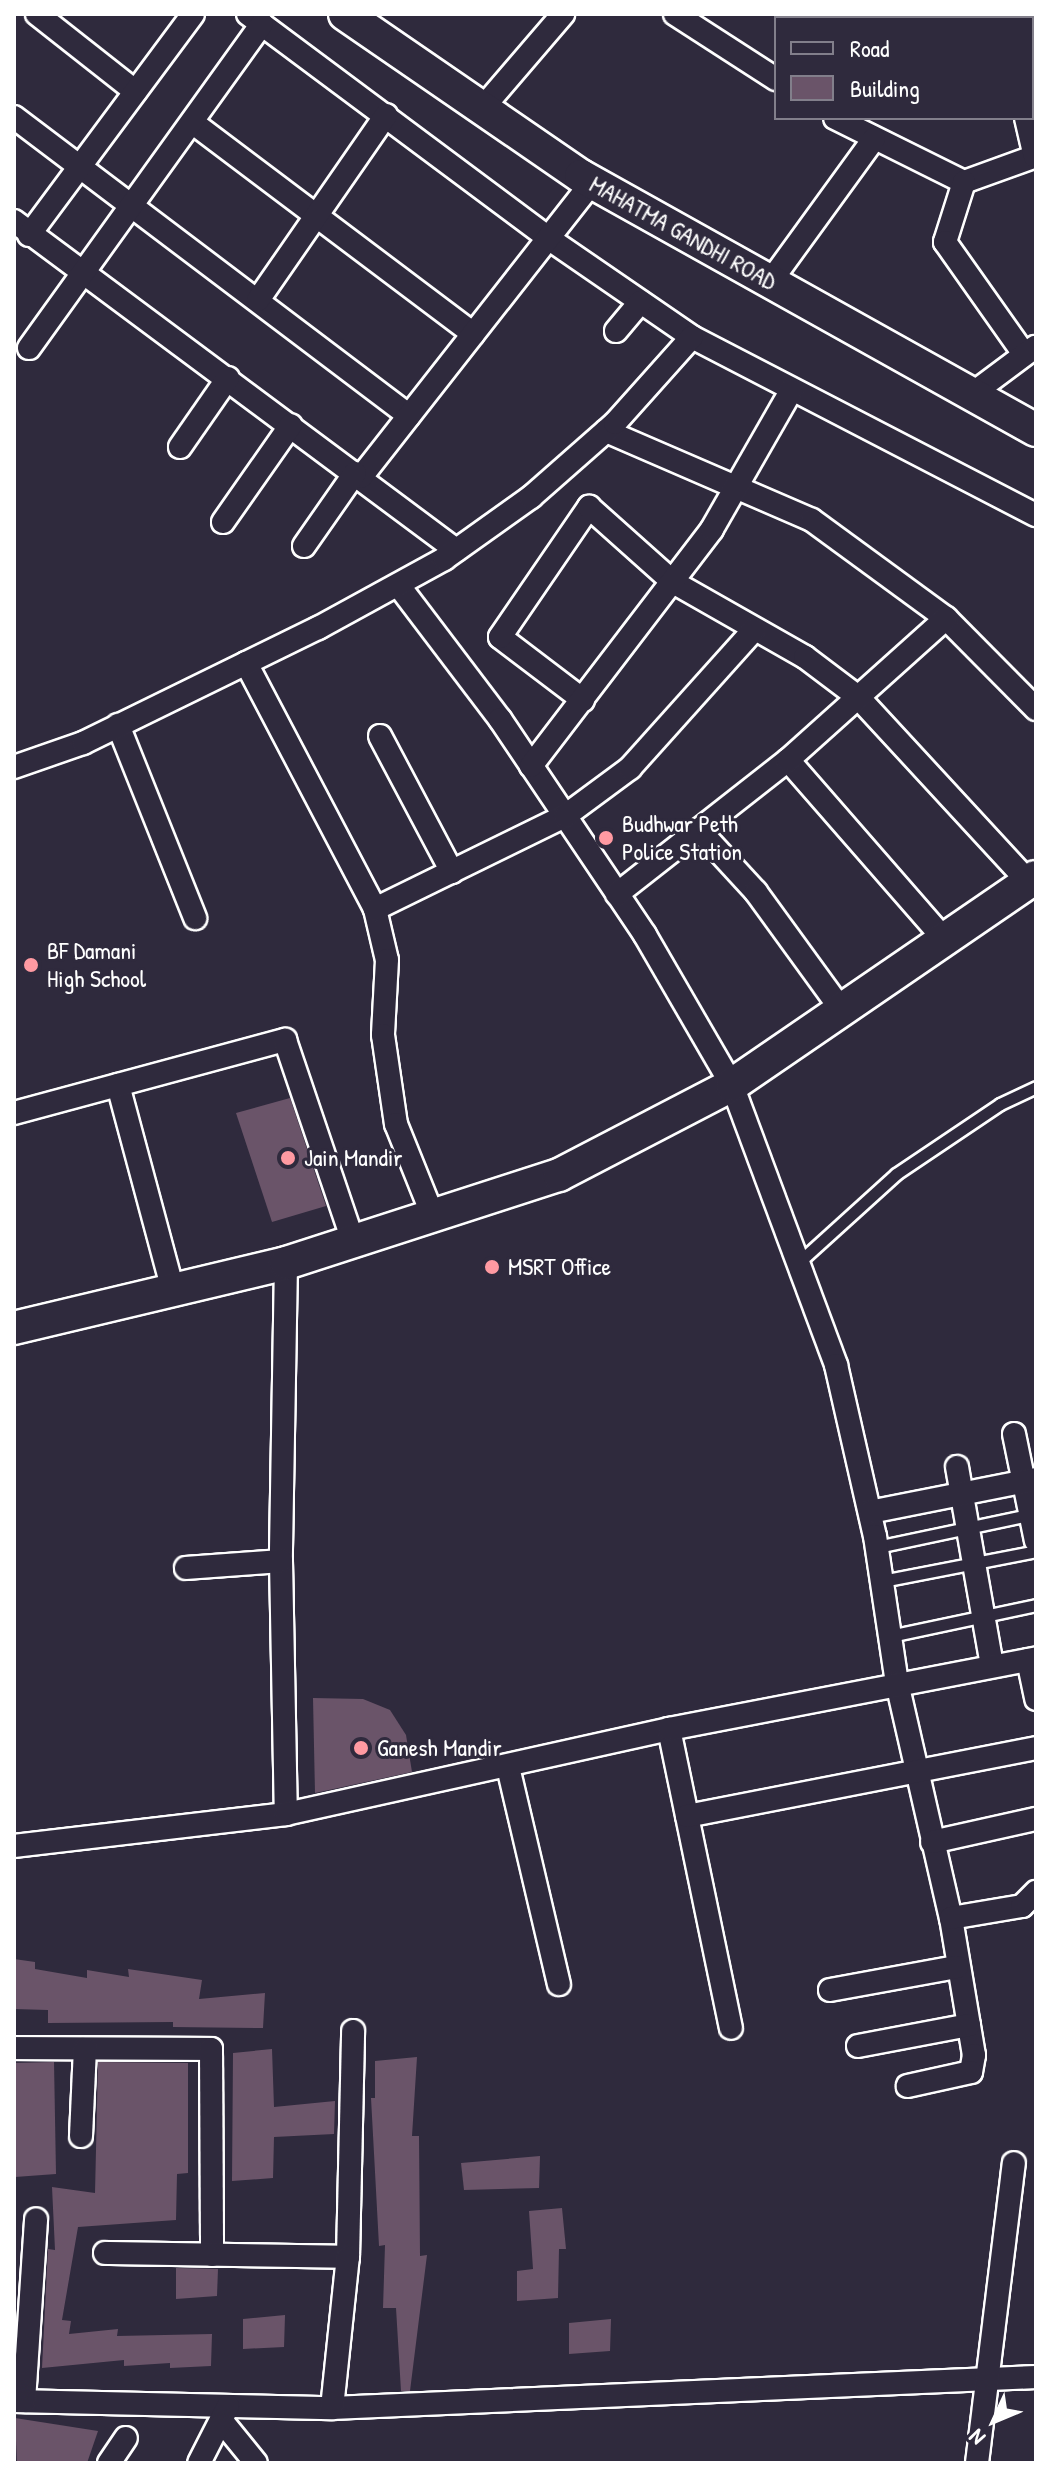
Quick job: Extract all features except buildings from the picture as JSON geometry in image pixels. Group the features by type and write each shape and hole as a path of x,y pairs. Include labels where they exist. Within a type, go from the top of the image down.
{"main road":[{"name":"MAHATMA GANDHI ROAD","path":"345,14 480,111 592,182 1036,430"},
{"path":"14,1328 286,1263 559,1175 732,1085 844,1013 1033,879"}],"street":[{"path":"37,14 135,91"},
{"path":"193,14 80,165 21,228 228,378 456,550"},
{"path":"480,111 563,14"},
{"path":"675,14 774,78"},
{"path":"29,348 192,122 255,19 548,238 692,337 791,391 1036,515"},
{"path":"258,300 386,115"},
{"path":"14,117 133,204 409,416"},
{"path":"839,120 964,182 1035,156 1026,120"},
{"path":"192,122 473,334"},
{"path":"770,282 874,139"},
{"path":"304,546 592,182"},
{"path":"964,182 945,242 1030,350 972,394"},
{"path":"616,331 640,302"},
{"path":"14,767 118,725 246,663 399,586 456,550 531,497 606,431 692,337"},
{"path":"180,447 228,378"},
{"path":"531,766 673,582 737,485 791,391"},
{"path":"223,522 291,425"},
{"path":"606,431 812,520 946,618 1036,709"},
{"path":"583,700 500,637 589,507 673,582 805,657 858,697 1033,879"},
{"path":"399,586 565,816 617,894 732,1085 836,1365 870,1512 897,1683 951,1918 969,2025 971,2072 908,2086"},
{"path":"617,894 788,760 946,618"},
{"path":"375,909 565,816 630,768 754,630"},
{"path":"246,663 375,909 387,960 383,1035 396,1124 433,1216"},
{"path":"118,725 195,918"},
{"path":"380,736 452,872"},
{"path":"788,760 947,942"},
{"path":"699,830 756,892 844,1013"},
{"path":"14,1113 285,1040 353,1241"},
{"path":"118,1085 173,1290"},
{"path":"286,1263 281,1561 286,1814"},
{"path":"1014,1434 1030,1480 1036,1541"},
{"path":"957,1467 992,1666"},
{"path":"870,1512 1030,1480"},
{"path":"186,1568 281,1561"},
{"path":"14,1846 286,1814 669,1729 1032,1659 1036,1699"},
{"path":"669,1729 731,2028"},
{"path":"687,1816 916,1775 1036,1748"},
{"path":"508,1767 559,1984"},
{"path":"932,1842 1036,1819"},
{"path":"951,1918 1022,1906 1036,1892"},
{"path":"830,1990 957,1967"},
{"path":"858,2046 969,2025"},
{"path":"332,2408 348,2257 353,2031"},
{"path":"14,2048 211,2049 212,2255"},
{"path":"81,2136 85,2049"},
{"path":"977,2463 1014,2163"},
{"path":"36,2219 19,2401 224,2413 1036,2377"},
{"path":"105,2253 348,2257"},
{"path":"199,2463 224,2413"},
{"path":"224,2413 256,2463"},
{"path":"109,2463 126,2438"}],"lane":[{"path":"798,1263 896,1174 1000,1104 1036,1087"},
{"path":"877,1547 1033,1513"},
{"path":"882,1581 1036,1551"},
{"path":"890,1636 1036,1605"}],"place":[{"name":"Budhwar Peth Police Station","path":"606,838"},
{"name":"BF Damani High School","path":"31,965"},
{"name":"Jain Mandir","path":"288,1158"},
{"name":"MSRT Office","path":"492,1267"},
{"name":"Ganesh Mandir","path":"361,1748"}]}
